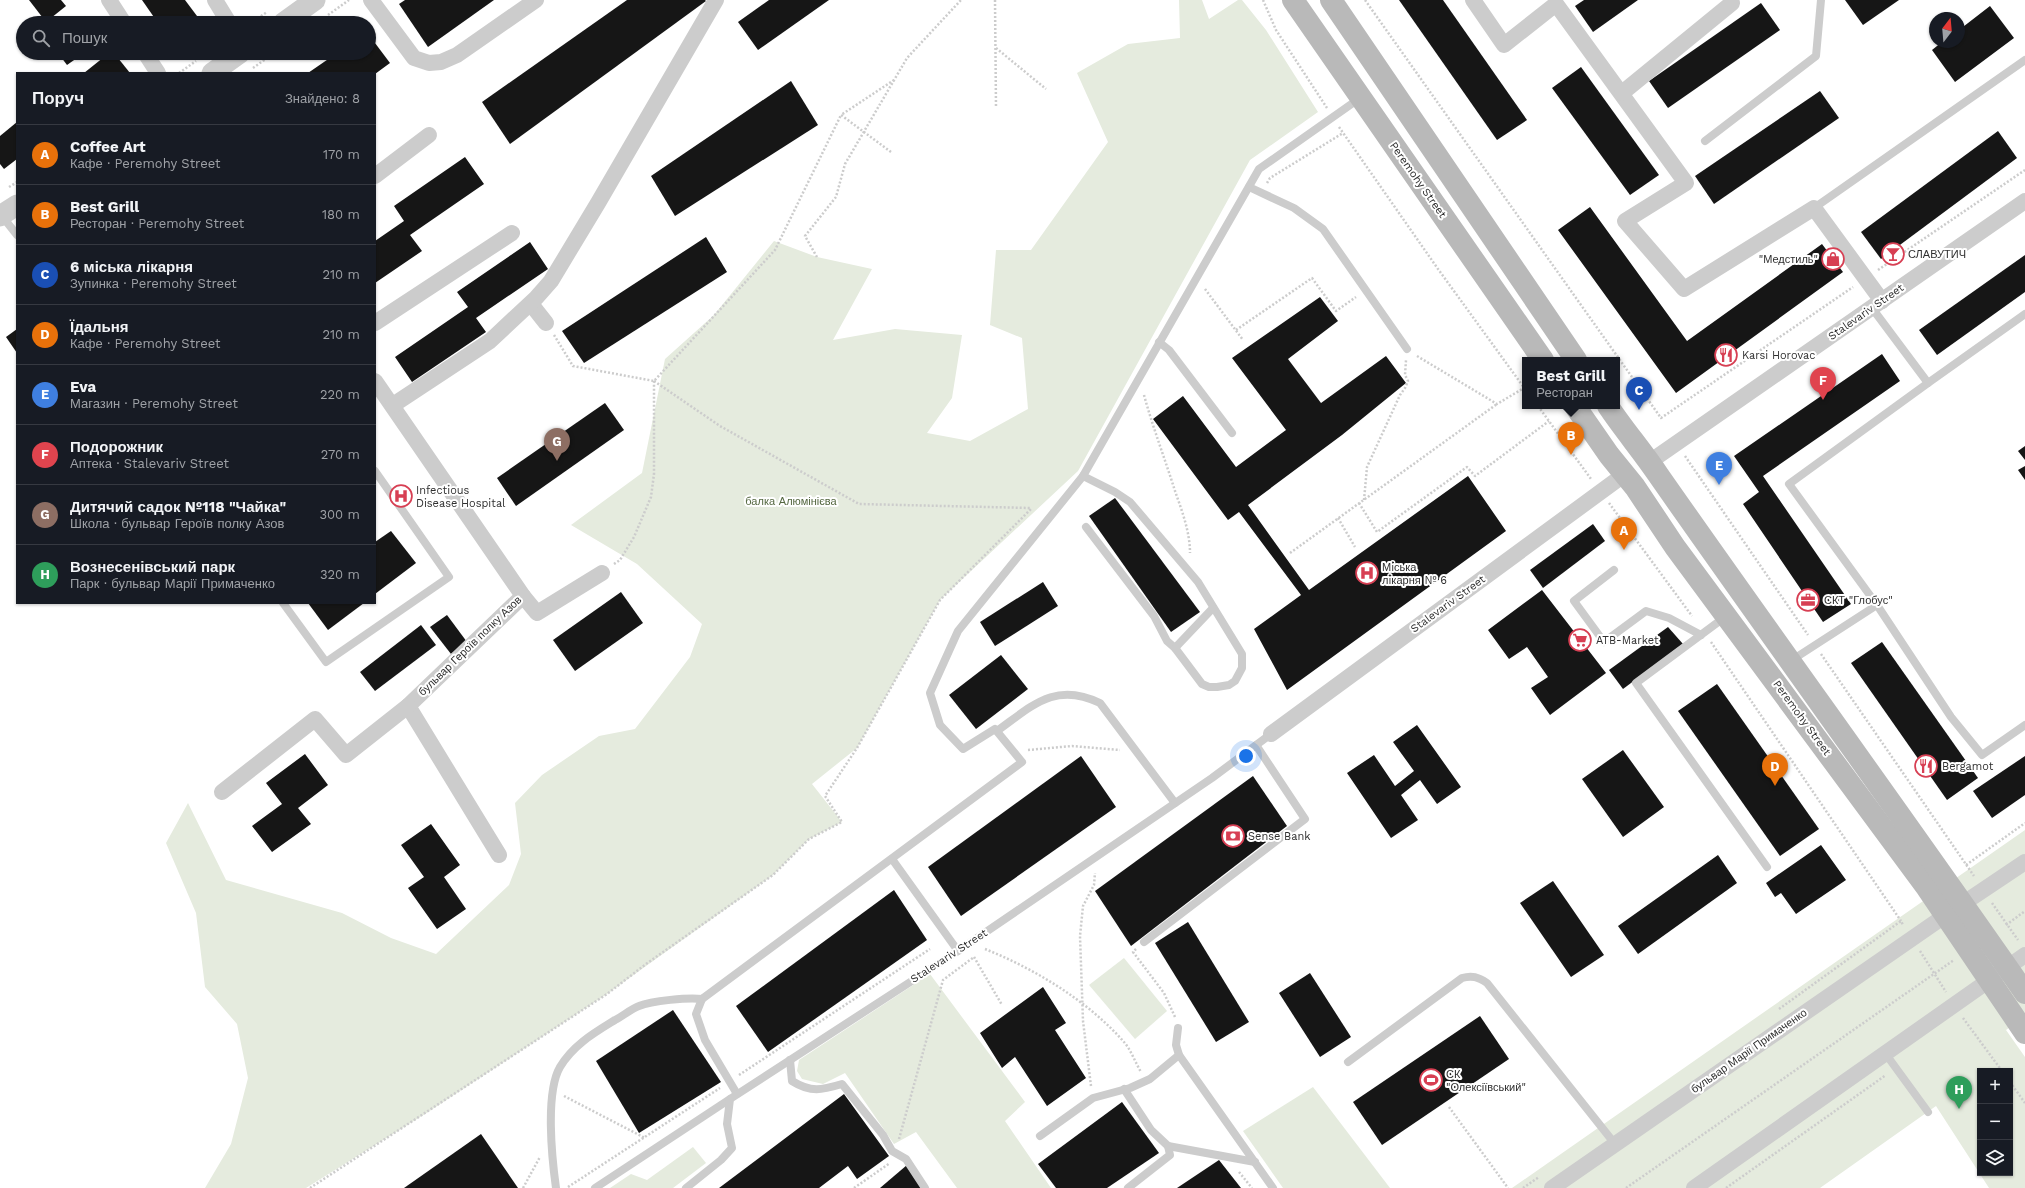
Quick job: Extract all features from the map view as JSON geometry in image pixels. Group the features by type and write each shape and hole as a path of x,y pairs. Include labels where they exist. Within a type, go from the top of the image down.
{"main road":[{"name":"Peremohy Street","path":"1293,0 1541,357"},
{"path":"1332,0 1574,357"},
{"name":"Peremohy Street","path":"1577,409 1676,547 1946,915 2025,1033"},
{"name":"Peremohy Street","path":"1610,409 1648,463 1661,478 1789,662 1964,903 2025,993"}],"street":[{"path":"109,0 119,16"},
{"path":"215,0 225,16"},
{"path":"371,0 414,58 429,62 441,62 457,55 536,0"},
{"path":"393,405 490,342 531,304 551,281 716,0"},
{"path":"1473,0 1504,45 1555,2 1622,93 1686,183 1625,221 1684,289 1814,208 1877,304"},
{"path":"1622,93 1732,3"},
{"path":"301,16 319,9"},
{"path":"150,60 157,72"},
{"path":"207,65 246,61"},
{"path":"376,175 429,135"},
{"name":"Stalevariv Street","path":"1648,463 2025,201"},
{"path":"376,322 512,232"},
{"path":"531,304 546,323"},
{"name":"бульвар Героїв полку Азов","path":"222,792 315,719 346,755 408,706 523,596 376,382"},
{"name":"Stalevariv Street","path":"1271,734 1625,474"},
{"path":"523,596 537,613 602,573"},
{"path":"408,706 499,855"},
{"path":"1964,903 2025,862"},
{"name":"бульвар Марії Примаченко","path":"1552,1188 1964,903"},
{"path":"1969,949 1987,938"},
{"path":"1694,1188 2008,968 2022,949"}],"lane":[{"path":"1705,141 1816,56 1821,0"},
{"path":"1814,208 2025,60"},
{"path":"1175,802 1100,703 1086,696 1066,693 1050,696 1023,710 997,731 995,729 963,749 940,725 930,693 958,631 1083,476 1259,169 1361,97"},
{"path":"1249,186 1294,208 1323,229 1407,350"},
{"path":"5,211 16,233"},
{"path":"1877,304 1928,383"},
{"path":"2025,314 1789,484 1878,605 1951,717 1982,755 2025,725"},
{"path":"1159,342 1169,350 1232,433"},
{"path":"285,604 326,662 449,577 376,472"},
{"path":"1083,476 1115,492 1130,502 1190,573 1242,654 1242,668 1235,681 1223,687 1206,686 1175,648 1167,641 1154,616 1086,527"},
{"path":"1614,570 1574,601 1604,642 1646,611 1669,618 1702,634"},
{"path":"1789,662 1878,605"},
{"path":"1175,648 1213,608"},
{"path":"1727,615 1636,683 1767,867"},
{"path":"686,1188 721,1160 732,1148 727,1124 734,1097 730,1082 705,1040 696,1014 702,999 1022,762 997,731"},
{"name":"Stalevariv Street","path":"595,1188 958,951 1271,734"},
{"path":"1144,942 1305,819 1256,745"},
{"path":"892,859 958,951"},
{"path":"1348,1062 1462,978 1469,976 1479,978 1487,983 1615,1144"},
{"path":"556,1188 552,1165 552,1091 560,1068 574,1049 588,1037 639,1006 692,998 702,999"},
{"path":"1178,1028 1176,1045 1179,1055 1273,1188"},
{"path":"1885,1054 1928,1112"},
{"path":"1040,1136 1093,1098 1146,1081 1179,1055"},
{"path":"790,1060 792,1081 804,1088 824,1090 842,1084 883,1135 892,1151 906,1159 925,1188"},
{"path":"1124,1089 1151,1130 1168,1146 1255,1162"},
{"path":"1128,1188 1170,1155 1168,1146"}],"path":[{"path":"319,9 348,0"},
{"path":"817,257 805,236 836,197 845,164 907,58 961,0"},
{"path":"995,0 996,108"},
{"path":"1263,0 1276,30 1332,117 1438,270 1522,384"},
{"path":"995,48 1046,89"},
{"path":"182,72 207,65"},
{"path":"602,573 620,560 634,537 650,496 654,474 654,381 775,250 841,115 894,79"},
{"path":"841,115 891,152"},
{"path":"1236,330 1312,278 1336,311 1366,291"},
{"path":"1205,289 1243,340"},
{"path":"310,1188 606,994 646,964 773,875 809,839 842,822 825,796 858,748 940,600 1032,508 859,504 720,426 654,381 573,366 546,323"},
{"path":"1364,500 1367,467 1400,395 1406,388 1408,381 1404,375 1407,350 1497,404"},
{"path":"1290,552 1497,404 1522,390"},
{"path":"1143,393 1182,512 1190,544 1190,573"},
{"path":"1540,409 1702,634 1901,921"},
{"path":"1359,503 1377,532 1467,467 1475,476 1549,421"},
{"path":"1338,518 1355,547"},
{"path":"1014,752 1057,746 1072,746 1137,752"},
{"path":"1966,865 2025,824"},
{"path":"1963,861 1974,876"},
{"path":"1093,1098 1082,1005 1080,964 1083,906 1094,885 1095,868"},
{"path":"1991,901 2022,949"},
{"path":"1987,938 2025,911"},
{"path":"1144,942 1133,952 1164,994 1176,1019 1178,1028"},
{"path":"854,1188 895,1159 943,980 990,945"},
{"path":"566,1188 645,1138 930,949"},
{"path":"985,949 1031,969 1082,1005 1125,1043 1146,1081"},
{"path":"1626,1188 1969,949"},
{"path":"974,957 1002,1005"},
{"path":"1954,1005 2000,1068"},
{"path":"1958,1024 1964,1019"},
{"path":"1726,1188 1896,1068"},
{"path":"2013,1086 2025,1103"},
{"path":"552,1091 645,1138"},
{"path":"1449,1107 1508,1188"},
{"path":"523,1188 552,1136"}],"green space":[{"name":"балка Алюмінієва","path":"1179,0 1202,0 1209,19 1238,0 1242,0 1266,30 1318,112 1250,160 1078,471 940,600 857,748 812,784 842,822 809,839 773,875 607,994 425,1114 306,1188 205,1188 231,1144 248,1078 237,1024 205,987 196,913 166,843 188,803 226,880 342,913 391,938 436,954 509,885 521,854 515,803 542,775 599,736 635,729 690,657 702,624 637,564 571,525 642,473 665,359 714,315 774,241 817,257 872,269 833,340 895,329 962,335 952,398 927,433 970,441 1028,409 1022,338 990,325 996,250 1031,250 1108,142 1077,73 1128,44 1180,38"},
{"path":"2025,830 2025,1016 2006,1030 2025,1057 2025,1188 1989,1188 1981,1176 2013,1176 2013,1068 1977,1068 1977,1169 1936,1106 1820,1188 1512,1188"},
{"path":"1124,958 1167,1011 1135,1039 1089,985"},
{"path":"930,974 1025,1102 1005,1121 1051,1188 957,1188 916,1132 894,1144 845,1073 823,1084 802,1079 797,1071 799,1060"},
{"path":"1313,1087 1390,1188 1283,1188 1243,1131"},
{"path":"693,1147 706,1163 673,1188 610,1188 631,1174 647,1180"}],"building":[{"path":"29,0 61,0 66,6 54,16 41,16"},
{"path":"142,0 185,0 197,16 153,16"},
{"path":"405,0 494,0 428,47 399,4"},
{"path":"627,0 706,1 510,144 482,102"},
{"path":"769,0 829,0 758,50 738,22"},
{"path":"1399,0 1443,0 1527,120 1497,140"},
{"path":"1584,0 1638,0 1593,32 1575,6"},
{"path":"1845,0 1899,0 1863,25"},
{"path":"1761,3 1780,30 1668,108 1649,81"},
{"path":"1990,6 2014,38 1955,82 1932,50 1934,48 1965,48 1965,25"},
{"path":"376,44 390,63 376,73 376,72 309,72 327,60 376,60"},
{"path":"63,60 74,60 67,65"},
{"path":"100,60 120,60 129,72 85,72"},
{"path":"1581,67 1659,175 1630,195 1552,88"},
{"path":"791,81 818,125 675,216 651,176"},
{"path":"1820,91 1839,118 1714,204 1695,176"},
{"path":"16,123 16,160 4,169 0,164 0,136"},
{"path":"1998,131 2017,158 1881,259 1861,232"},
{"path":"465,157 484,184 410,235 422,251 376,282 376,240 404,221 394,206"},
{"path":"1590,207 1687,341 1822,244 1843,272 1676,393 1558,230"},
{"path":"706,237 727,272 584,363 562,331"},
{"path":"530,242 548,269 476,318 486,332 412,382 395,357 468,307 457,292"},
{"path":"2025,255 2025,292 1937,355 1919,330"},
{"path":"1320,297 1338,321 1288,359 1321,403 1386,356 1406,383 1342,435 1248,505 1309,590 1468,476 1506,531 1287,690 1254,629 1301,595 1239,512 1228,520 1153,419 1183,396 1236,467 1286,430 1232,358"},
{"path":"16,330 16,352 6,337"},
{"path":"1882,354 1900,381 1763,476 1851,604 1823,622 1743,504 1759,492 1734,456"},
{"path":"605,403 624,430 516,506 497,478"},
{"path":"2025,446 2025,460 2018,451"},
{"path":"2025,466 2025,480 2018,470"},
{"path":"1115,498 1200,612 1171,632 1089,516"},
{"path":"1593,524 1605,541 1543,588 1530,570"},
{"path":"391,531 416,563 376,593 376,541"},
{"path":"1043,582 1058,606 995,646 980,622"},
{"path":"1542,590 1606,673 1550,715 1531,688 1548,677 1527,647 1509,659 1488,630"},
{"path":"621,592 643,623 575,671 553,640"},
{"path":"309,604 363,604 328,630"},
{"path":"447,615 467,642 451,654 430,627"},
{"path":"421,625 436,645 375,691 360,672"},
{"path":"1668,627 1683,644 1623,689 1609,670"},
{"path":"1882,642 1978,778 1947,800 1851,663"},
{"path":"1001,655 1028,689 976,729 949,695"},
{"path":"1717,684 1819,829 1780,856 1678,711"},
{"path":"1417,725 1461,787 1437,804 1420,780 1401,795 1418,820 1391,838 1347,773 1374,755 1395,786 1414,771 1393,742"},
{"path":"1623,750 1664,807 1623,837 1582,779"},
{"path":"305,754 328,785 298,808 311,824 272,852 252,826 282,804 266,783"},
{"path":"1081,756 1116,807 961,916 928,867"},
{"path":"2025,756 2025,795 1992,818 1973,791"},
{"path":"1253,776 1287,826 1131,946 1095,891"},
{"path":"431,824 460,865 444,877 466,909 437,929 408,888 424,877 401,845"},
{"path":"1821,845 1846,880 1796,914 1781,893 1775,897 1766,883"},
{"path":"1718,855 1737,883 1638,954 1618,926"},
{"path":"1553,881 1604,955 1571,977 1520,903"},
{"path":"894,890 927,940 768,1052 736,1006"},
{"path":"1188,922 1249,1022 1216,1042 1155,943"},
{"path":"1310,973 1351,1037 1320,1057 1279,993"},
{"path":"1043,987 1066,1023 1055,1030 1086,1078 1047,1106 1015,1057 1002,1068 980,1033"},
{"path":"673,1010 721,1082 639,1133 596,1061"},
{"name":"СК \"Олексіївський\"","path":"1480,1016 1509,1059 1382,1145 1353,1102"},
{"path":"844,1094 889,1156 857,1179 848,1166 819,1188 719,1188"},
{"path":"1122,1102 1159,1153 1107,1188 1056,1188 1038,1164"},
{"path":"481,1134 518,1188 404,1188"},
{"path":"1219,1160 1241,1188 1177,1188"},
{"path":"907,1165 921,1188 880,1188"}],"place":[{"name":"СЛАВУТИЧ","path":"1893,254"},
{"name":"\"Медстиль\"","path":"1833,259"},
{"name":"Karsi Horovac","path":"1726,355"},
{"name":"Подорожник","path":"1823,400"},
{"name":"6 міська лікарня","path":"1639,410"},
{"name":"Best Grill","path":"1571,455"},
{"name":"Дитячий садок №118 \"Чайка\"","path":"557,461"},
{"name":"Eva","path":"1719,485"},
{"name":"Infectious Disease Hospital","path":"401,496"},
{"name":"Coffee Art","path":"1624,550"},
{"name":"Мiська лiкарня № 6","path":"1367,573"},
{"name":"СКТ \"Глобус\"","path":"1808,600"},
{"name":"ATB-Market","path":"1580,640"},
{"name":"Bergamot","path":"1926,766"},
{"name":"Їдальня","path":"1775,786"},
{"name":"Sense Bank","path":"1233,836"},
{"name":"СК \"Олексіївський\"","path":"1431,1080"},
{"name":"Вознесенівський парк","path":"1959,1109"}]}
